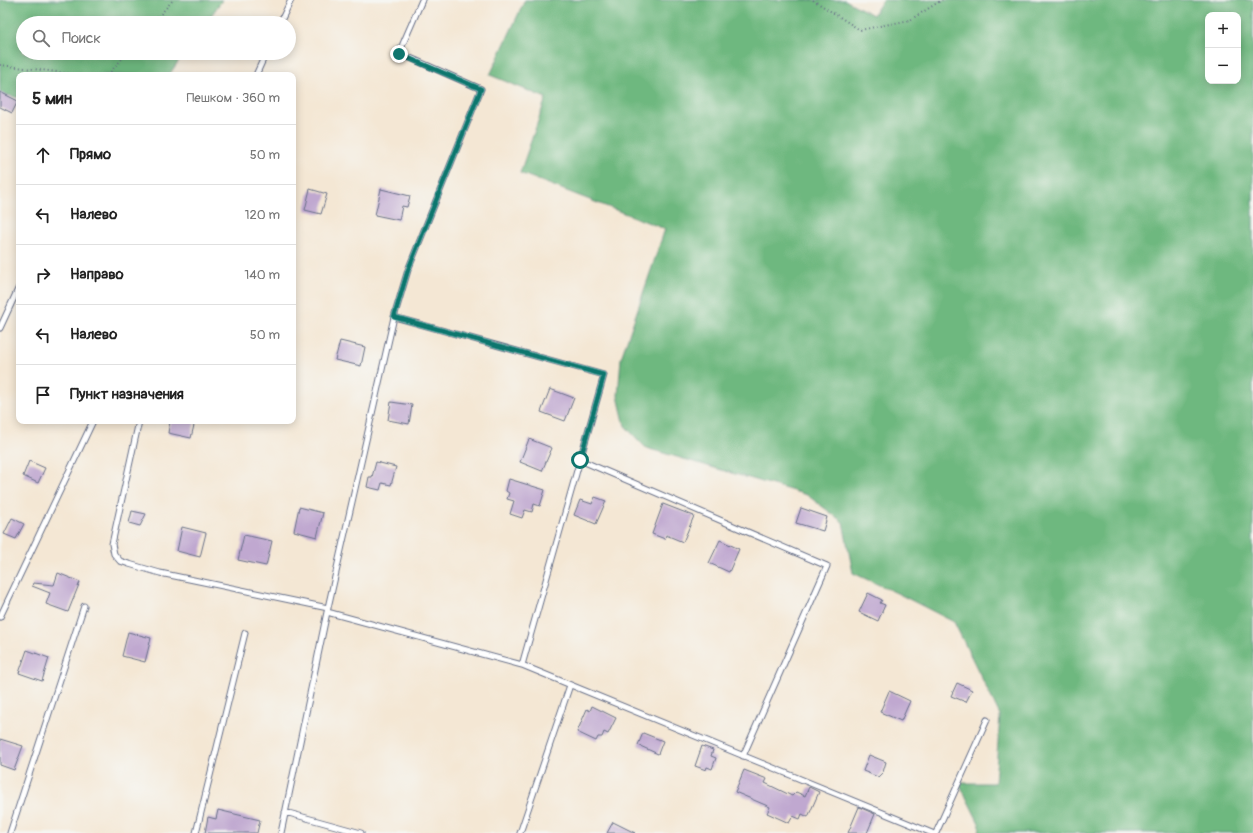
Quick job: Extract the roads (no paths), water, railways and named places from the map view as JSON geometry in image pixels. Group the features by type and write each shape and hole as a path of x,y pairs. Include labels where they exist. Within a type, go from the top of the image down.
{"lane":[{"path":"283,16 291,0"},
{"path":"281,833 328,610 394,317 408,270 481,89 399,54 422,0"},
{"path":"257,72 263,60"},
{"path":"0,328 16,293"},
{"path":"394,317 604,375 522,665"},
{"path":"0,618 92,424"},
{"path":"138,424 112,544 114,554 120,561 160,573 328,610 522,665 932,833"},
{"path":"580,460 827,566 743,756"},
{"path":"10,833 84,606"},
{"path":"196,833 245,633"},
{"path":"520,833 570,685"},
{"path":"936,833 987,720"},
{"path":"285,812 361,833"}]}
